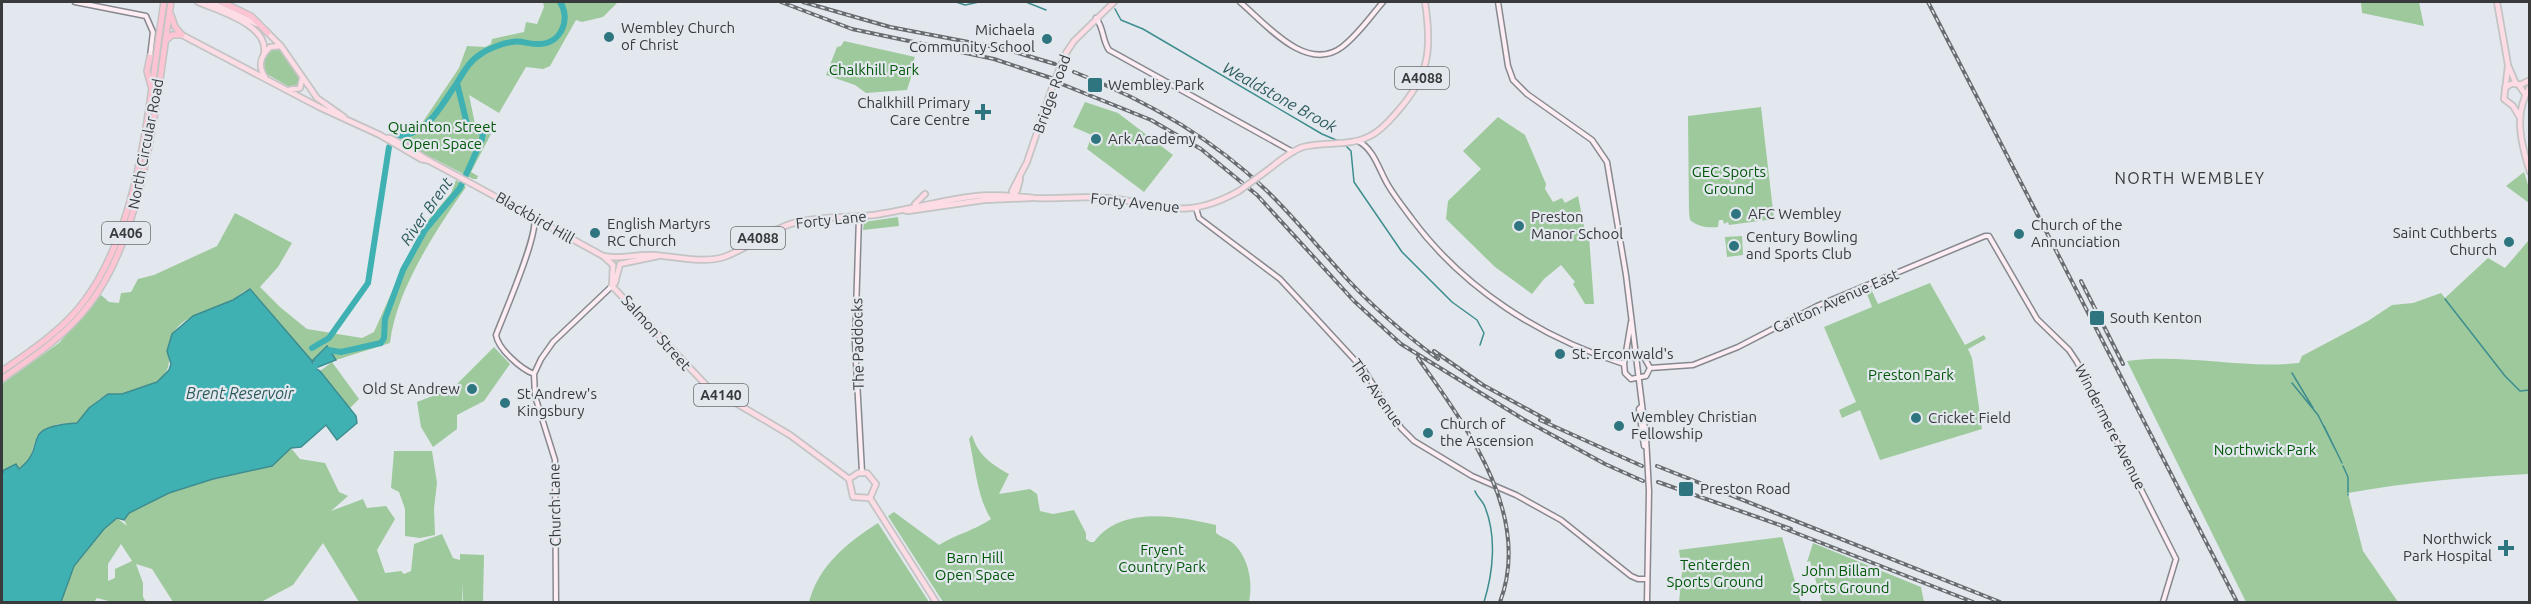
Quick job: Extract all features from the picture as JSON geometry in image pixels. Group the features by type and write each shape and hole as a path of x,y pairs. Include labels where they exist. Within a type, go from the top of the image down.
{"highway":[{"name":"North Circular Road","path":"2,371 48,337 74,312 110,258 129,204 151,88 163,2"},
{"name":"North Circular Road","path":"2,379 56,341 103,285 117,259 130,224 145,160 171,2"},
{"path":"171,2 172,22 182,35"},
{"path":"222,2 251,16 268,33"},
{"path":"165,41 172,35 182,35"},
{"path":"150,57 147,71 151,88"}],"main road":[{"path":"198,2 255,29 264,40 264,53 260,68 265,77"},
{"path":"210,2 244,17 268,33 281,46 317,98 344,117"},
{"name":"Bridge Road","path":"1013,195 1045,113 1053,82 1066,53 1074,41 1114,2"},
{"name":"Forty Avenue","path":"1013,195 1116,199 1155,208 1196,208 1221,201 1239,191 1293,152 1311,146 1358,141 1370,136 1394,115 1420,82 1426,61 1428,37 1425,2"},
{"path":"2497,2 2508,65 2525,94"},
{"path":"182,35 338,117 344,117"},
{"path":"264,53 272,46 281,46"},
{"path":"244,66 253,66 261,60"},
{"path":"2508,65 2504,99 2513,106 2519,116"},
{"path":"287,90 300,88 303,83 301,74"},
{"path":"2505,88 2526,84 2529,80"},
{"path":"2529,87 2519,116 2522,147 2529,172"},
{"path":"2513,106 2522,103"},
{"name":"Blackbird Hill","path":"344,117 412,149 616,263"},
{"path":"997,195 1018,182 1029,197"},
{"path":"904,210 913,206 925,194"},
{"name":"A4088","path":"913,206 980,196 1013,195"},
{"path":"904,210 922,210 984,200 1029,197"},
{"name":"Forty Lane","path":"616,263 653,255 714,259 788,225 817,219 859,217 904,210"},
{"name":"Salmon Street","path":"616,263 612,286 706,386 790,435 849,480"},
{"path":"862,472 874,480 875,488 870,498 853,497 849,480 862,472"},
{"path":"870,498 936,603"}],"street":[{"path":"75,2 146,16 153,32 150,57"},
{"path":"1240,2 1283,39 1316,56 1326,55 1341,48 1383,2"},
{"path":"1498,2 1508,66 1514,80 1527,94 1592,140 1606,162 1626,275 1646,447 1649,489 1647,603"},
{"path":"1096,18 1102,26 1109,50 1293,152"},
{"path":"1366,145 1370,136"},
{"path":"1358,141 1366,145 1388,186 1421,231 1476,285 1501,305 1540,330 1623,364"},
{"name":"The Avenue","path":"1196,208 1199,218 1280,279 1363,369 1401,428 1414,441 1485,483 1516,495 1561,520 1631,576 1647,579"},
{"name":"The Paddocks","path":"859,217 855,343 862,472"},
{"path":"534,218 536,224 496,335 500,345 525,371 534,374 553,342 612,286"},
{"name":"Carlton Avenue East","path":"1650,368 1694,365 1738,347 1817,306 1987,236"},
{"name":"Windermere Avenue","path":"1987,236 2037,319 2069,350 2077,362 2176,559 2163,603"},
{"path":"1626,357 1635,355 1644,357 1650,368 1646,376 1638,379 1628,376 1623,364 1631,321"},
{"name":"Church Lane","path":"534,374 535,396 555,460 556,603"}],"green space":[{"name":"Quainton Street Open Space","path":"543,2 618,2 603,17 582,22 576,20 550,66 543,69 526,67 499,113 469,95 475,124 491,134 471,172 478,176 477,179 392,137 398,122 416,132 459,68 467,46 485,47 491,44 492,39 524,32 526,22 537,24 544,7"},
{"path":"2361,2 2419,2 2424,26 2362,13"},
{"name":"Chalkhill Park","path":"844,41 915,57 913,62 915,65 907,90 866,93 855,85 826,75 837,47 841,46"},
{"path":"280,48 301,80 299,88 293,89 265,73 262,63 271,49"},
{"path":"1085,102 1118,113 1173,155 1144,192 1087,149 1092,135 1073,127"},
{"name":"GEC Sports Ground","path":"1761,107 1774,219 1729,225 1728,222 1724,224 1723,220 1719,220 1718,227 1703,227 1693,222 1690,220 1689,212 1688,116"},
{"name":"Preston Manor School","path":"1498,117 1525,135 1546,184 1545,189 1553,202 1562,198 1565,203 1578,196 1586,236 1589,236 1594,304 1585,304 1573,284 1575,282 1561,265 1544,279 1532,294 1495,267 1446,219 1448,201 1481,169 1463,151"},
{"path":"2524,172 2529,188 2529,203 2506,186"},
{"path":"456,180 466,187 419,261 400,302 390,343 336,360 326,346 312,361 250,289 247,290 231,301 191,317 177,328 169,341 168,368 156,383 130,392 107,395 94,403 77,423 58,424 37,436 29,461 19,469 16,464 4,470 2,475 2,384 59,343 101,295 109,302 119,303 121,293 131,292 138,279 154,275 217,246 235,213 292,243 278,267 260,287 280,307 307,329 362,338 374,332 406,260 425,224 451,193"},
{"path":"898,217 899,226 863,230 864,222"},
{"name":"Century Bowling and Sports Club","path":"1742,236 1743,255 1727,257 1725,237"},
{"name":"Northwick Park","path":"2529,240 2529,474 2438,480 2348,493 2363,551 2398,602 2246,602 2127,361 2170,359 2256,364 2299,363 2302,356 2368,321 2392,305 2413,303 2441,293 2445,298 2488,258 2505,268"},
{"name":"Preston Park","path":"1930,283 1965,345 1984,335 1986,339 1968,349 1972,358 1982,429 1880,460 1860,410 1842,418 1839,410 1856,402 1824,327 1872,307 1865,289 1870,287 1878,304"},
{"path":"494,347 510,364 484,401 457,415 457,429 433,447 421,427 417,402 453,388"},
{"path":"332,362 359,399 349,409 320,371"},
{"name":"Fryent Country Park","path":"972,435 986,458 1009,474 999,494 1030,489 1037,494 1040,511 1053,514 1074,510 1086,533 1086,539 1090,542 1094,542 1105,530 1119,522 1134,518 1168,517 1216,525 1216,533 1233,543 1246,563 1250,578 1249,602 943,602 888,516 894,512 939,545 991,519 982,501 977,480 969,439"},
{"path":"291,448 300,459 325,463 339,492 348,496 331,511 363,499 367,508 386,506 395,519 377,550 385,573 401,571 404,574 411,571 414,544 442,534 453,558 460,560 460,554 484,555 483,602 463,602 462,583 462,602 359,602 323,543 293,585 261,602 173,602 152,569 136,564 143,583 143,597 146,602 112,602 97,598 94,602 61,602 74,566 104,529 117,518 127,526 124,520 129,513 169,493 213,479 271,466","holes":["121,544 132,561 115,569 115,578 108,581 108,564"]},
{"path":"394,451 432,451 437,483 434,508 435,535 420,538 405,536 405,509 399,492 391,488"},
{"path":"878,523 929,602 809,602 827,566 845,547"},
{"name":"Tenterden Sports Ground","path":"1782,537 1801,602 1679,602 1682,572 1679,550"},
{"name":"John Billam Sports Ground","path":"1813,543 1921,587 1924,602 1822,602 1810,561 1807,562"}],"water":[{"name":"Brent Reservoir","path":"250,289 356,416 357,423 337,440 326,425 301,447 291,448 272,466 213,479 169,493 129,513 124,520 117,518 104,529 74,566 61,602 2,602 2,475 4,470 16,464 19,469 28,461 40,433 58,425 77,423 89,408 108,394 122,394 157,382 169,370 171,364 167,351 172,334 193,316 233,300"},
{"path":"327,346 336,360 318,367 313,360"}],"waterway":[{"name":"River Brent","path":"309,369 314,367 328,350 341,352 381,343 384,338 385,319 403,270 425,230 460,188 482,139 483,134 467,124 457,83 473,60 492,48 512,42 548,43 554,39 562,29 564,22 565,15 560,2"},
{"name":"Wealdstone Brook","path":"956,2 965,5 979,2"},
{"name":"Wealdstone Brook","path":"1026,2 1046,10"},
{"name":"Wealdstone Brook","path":"1115,9 1121,20 1143,29 1322,134 1341,142"},
{"path":"395,136 406,135 424,126 432,119 457,83"},
{"name":"Wealdstone Brook","path":"1345,145 1351,151 1354,182 1402,252 1452,302 1477,320 1484,333 1480,345"},
{"path":"312,348 329,338 368,283 389,147"},
{"path":"2445,299 2505,376 2520,391 2530,390"},
{"path":"2292,373 2313,408"},
{"path":"2292,383 2318,415 2335,449"},
{"path":"2324,426 2342,463"},
{"path":"2343,466 2348,477 2348,492"},
{"name":"Wealdstone Brook","path":"1475,491 1485,507 1491,530 1490,579 1484,602"}],"railway":[{"path":"781,2 852,29 994,59 1051,78"},
{"path":"803,2 890,27 1005,49 1055,64"},
{"path":"1928,2 2237,602"},
{"path":"1074,72 1152,108 1223,153 1277,201 1370,302 1438,359"},
{"path":"1059,83 1151,120 1201,149 1257,195 1354,301 1401,344 1523,419 1605,464 1643,481"},
{"path":"2081,281 2123,364"},
{"path":"1434,351 1483,385 1549,421"},
{"path":"1418,358 1474,442 1501,504 1508,537 1508,569 1500,602"},
{"path":"1540,420 1642,466"},
{"path":"1657,466 2000,602"},
{"path":"1658,482 1791,529"},
{"path":"1783,528 1973,602"}],"place":[{"name":"Wembley Church of Christ","path":"609,37"},
{"name":"Michaela Community School","path":"1047,39"},
{"name":"Wembley Park","path":"1095,85"},
{"name":"Chalkhill Primary Care Centre","path":"983,112"},
{"name":"Ark Academy","path":"1096,139"},
{"name":"AFC Wembley","path":"1736,214"},
{"name":"Preston Manor School","path":"1519,226"},
{"name":"English Martyrs RC Church","path":"595,233"},
{"name":"Church of the Annunciation","path":"2019,234"},
{"name":"Saint Cuthberts Church","path":"2509,242"},
{"name":"Century Bowling and Sports Club","path":"1734,246"},
{"name":"South Kenton","path":"2097,318"},
{"name":"St. Erconwald's","path":"1560,354"},
{"name":"Old St Andrew","path":"472,389"},
{"name":"St Andrew's Kingsbury","path":"505,403"},
{"name":"Cricket Field","path":"1916,418"},
{"name":"Wembley Christian Fellowship","path":"1619,426"},
{"name":"Church of the Ascension","path":"1428,433"},
{"name":"Preston Road","path":"1686,489"},
{"name":"Northwick Park Hospital","path":"2506,548"}],"district":[{"name":"NORTH WEMBLEY","path":"2190,178"}],"park label":[{"name":"Barn Hill Open Space","path":"975,566"}]}
